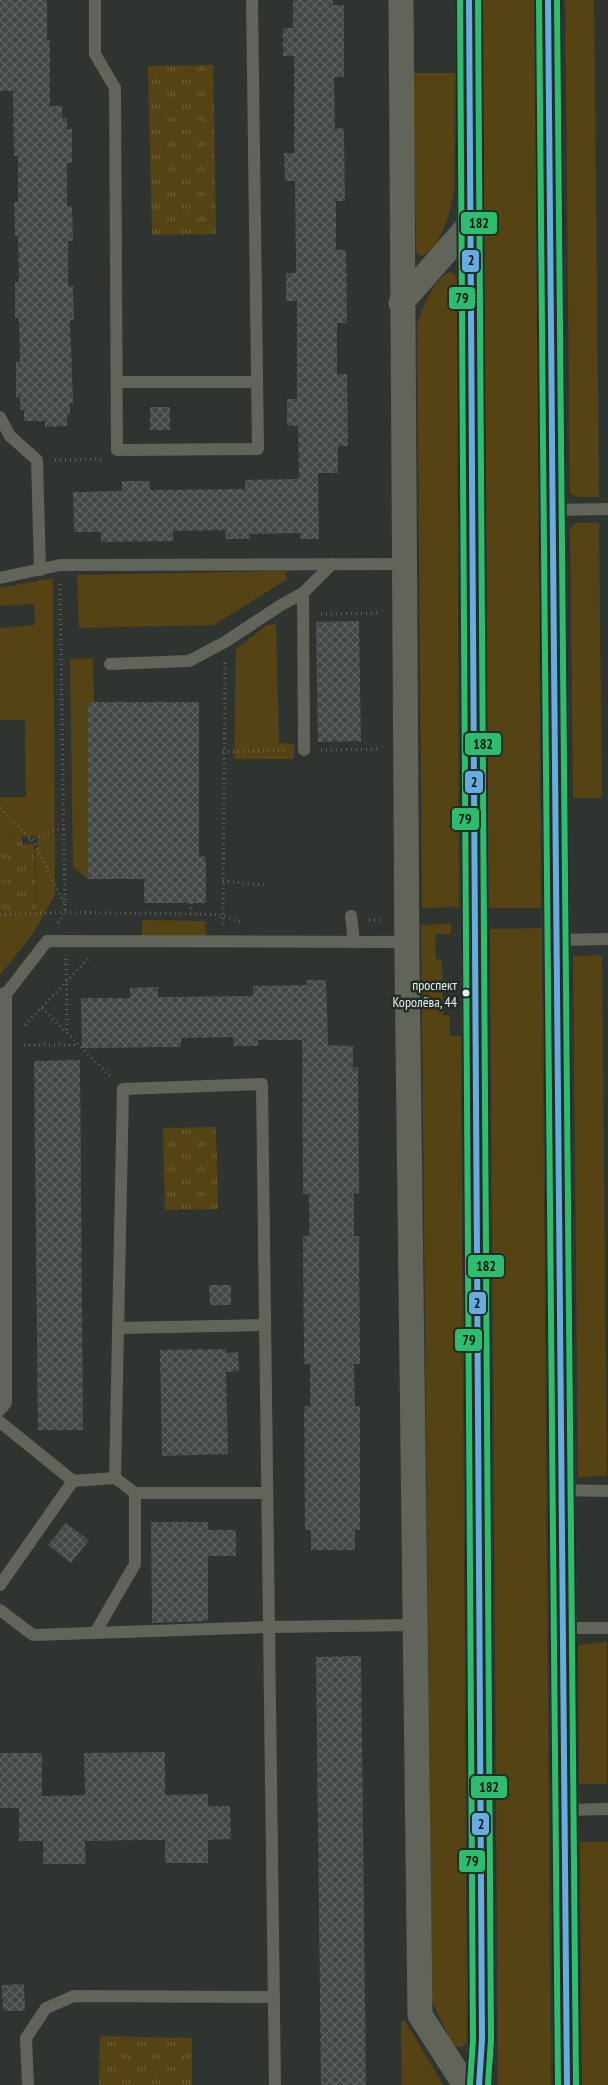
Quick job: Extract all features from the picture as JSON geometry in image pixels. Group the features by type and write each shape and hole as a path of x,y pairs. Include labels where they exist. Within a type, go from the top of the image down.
{"street":[{"path":"401,0 401,303 407,942 420,2015 465,2085"},
{"path":"469,0 482,2040 479,2085"},
{"path":"548,0 567,2085"},
{"path":"401,303 471,223"}],"lane":[{"path":"95,0 96,54 115,88 117,450 258,449 252,0"},
{"path":"118,382 257,382"},
{"path":"0,417 10,436 37,460 40,570"},
{"path":"553,510 608,509"},
{"path":"110,664 188,662 225,642 281,604 303,592 332,564"},
{"path":"0,578 60,566 404,564"},
{"path":"303,592 304,750"},
{"path":"350,916 354,942"},
{"path":"556,940 608,939"},
{"path":"0,1410 6,1403 6,1045 3,994 47,941 407,942"},
{"path":"115,1478 123,1089 262,1084 275,2085"},
{"path":"119,1328 265,1325"},
{"path":"0,1422 73,1481 115,1478 136,1493 266,1493"},
{"path":"0,1585 73,1481"},
{"path":"562,1490 608,1491"},
{"path":"95,1634 135,1564 136,1493"},
{"path":"0,1610 32,1635 269,1627 415,1626"},
{"path":"563,1628 608,1628"},
{"path":"564,1810 608,1809"},
{"path":"28,2085 26,2038 46,2008 74,1996 274,1997"}],"path":[{"path":"37,460 112,459 117,450"},
{"path":"47,941 65,912 60,566"},
{"path":"303,614 384,613"},
{"path":"224,942 223,752 225,642"},
{"path":"223,752 383,749"},
{"path":"0,808 38,848 65,905"},
{"path":"29,839 38,838 56,829 64,829"},
{"path":"223,881 265,885"},
{"path":"191,903 191,914"},
{"path":"0,915 65,912 223,915"},
{"path":"66,941 68,1034"},
{"path":"6,1045 105,942"},
{"path":"42,1008 123,1089"},
{"path":"6,1045 78,1045"}],"green space":[{"path":"483,0 535,0 541,908 488,908"},
{"path":"565,0 594,0 599,497 576,497 570,493"},
{"path":"213,65 216,234 152,235 148,66"},
{"path":"413,73 455,73 454,192 440,236 429,251 422,256 418,255 416,251"},
{"path":"451,272 455,275 457,282 459,907 422,908 417,326 425,303 434,287 439,280"},
{"path":"576,523 599,523 602,798 573,798 570,528"},
{"path":"286,571 286,580 214,625 79,628 77,575"},
{"path":"53,578 55,895 32,935 0,975 0,915 37,913 35,849 38,848 37,836 0,837 0,797 26,797 25,720 0,720 0,628 35,625 34,604 0,606 0,588"},
{"path":"276,624 279,743 294,744 294,759 234,759 236,649 267,625"},
{"path":"93,658 94,702 88,702 88,879 73,867 70,659"},
{"path":"0,837 22,837 22,845 34,844 37,913 0,915"},
{"path":"142,920 205,921 206,937 142,937"},
{"path":"451,924 451,934 435,934 436,959 442,959 443,1015 450,1016 450,1036 461,1036 467,2038 466,2044 461,2047 456,2047 452,2044 432,2001 421,925"},
{"path":"542,928 551,2085 498,2085 490,929"},
{"path":"602,955 607,1476 578,1477 573,956"},
{"path":"216,1127 218,1209 165,1210 163,1128"},
{"path":"607,1642 607,1784 579,1784 578,1645"},
{"path":"580,1842 608,1842 608,2085 582,2085"},
{"path":"401,2021 405,2021 443,2085 402,2085"},
{"path":"100,2036 192,2038 192,2085 99,2085"}],"building":[{"path":"0,0 47,0 47,40 50,40 50,106 62,106 62,118 67,118 67,129 72,129 72,163 67,163 67,206 72,206 73,241 68,241 68,286 73,286 74,320 70,320 73,403 70,403 70,415 67,415 67,426 45,427 45,421 24,421 24,410 20,410 20,397 16,397 16,362 20,362 19,318 15,318 15,282 19,282 18,236 15,236 14,202 18,202 18,156 14,156 13,91 0,91"},
{"path":"293,0 333,0 333,5 344,5 344,77 334,77 335,129 344,128 345,201 336,201 336,250 346,250 347,323 337,323 337,374 347,374 348,446 338,446 338,473 318,473 319,539 300,539 300,533 250,534 250,539 226,539 225,530 173,531 173,541 101,542 101,532 74,532 73,492 122,491 122,481 150,481 150,490 245,489 245,480 299,479 298,426 287,426 287,399 297,399 297,301 286,301 286,273 296,273 295,181 285,181 284,153 294,153 294,56 283,56 283,28 293,28"},
{"path":"150,407 170,407 170,430 150,430"},
{"path":"359,621 361,741 318,742 316,622"},
{"path":"88,702 199,702 199,856 206,857 206,903 144,903 144,879 88,879"},
{"path":"306,980 326,980 328,1045 353,1046 353,1068 358,1067 359,1194 354,1193 354,1236 359,1236 360,1364 354,1364 355,1406 360,1406 360,1530 355,1530 355,1550 311,1550 311,1530 305,1530 304,1406 310,1406 310,1364 304,1364 303,1236 309,1236 309,1194 303,1194 302,1040 258,1040 258,1046 234,1046 233,1037 181,1038 181,1047 82,1048 81,998 130,998 130,988 158,987 158,997 253,996 253,986 307,985"},
{"path":"80,1060 83,1430 38,1430 34,1061"},
{"path":"209,1285 231,1285 231,1305 210,1305"},
{"path":"226,1349 226,1353 238,1352 239,1371 226,1372 228,1454 162,1456 160,1350"},
{"path":"151,1522 208,1522 208,1530 236,1530 236,1556 208,1556 208,1621 152,1623"},
{"path":"66,1523 89,1540 71,1563 48,1545"},
{"path":"361,1656 366,2085 321,2085 316,1657"},
{"path":"165,1752 165,1795 208,1794 208,1806 230,1806 231,1839 208,1840 208,1863 165,1863 165,1840 140,1840 85,1841 86,1864 43,1864 43,1841 19,1841 19,1808 0,1808 0,1753 42,1753 42,1796 85,1795 84,1753"},
{"path":"24,1984 25,2011 3,2011 2,1985"}],"transit line":[{"name":"79","path":"460,0 473,2040 470,2084"},
{"name":"2","path":"469,0 482,2040 479,2085"},
{"name":"182","path":"478,0 491,2040 488,2085"},
{"name":"79","path":"539,0 558,2085"},
{"name":"2","path":"548,0 567,2085"},
{"name":"182","path":"557,0 576,2085"}],"place":[{"name":"проспект Королёва, 44","path":"466,993"}]}
